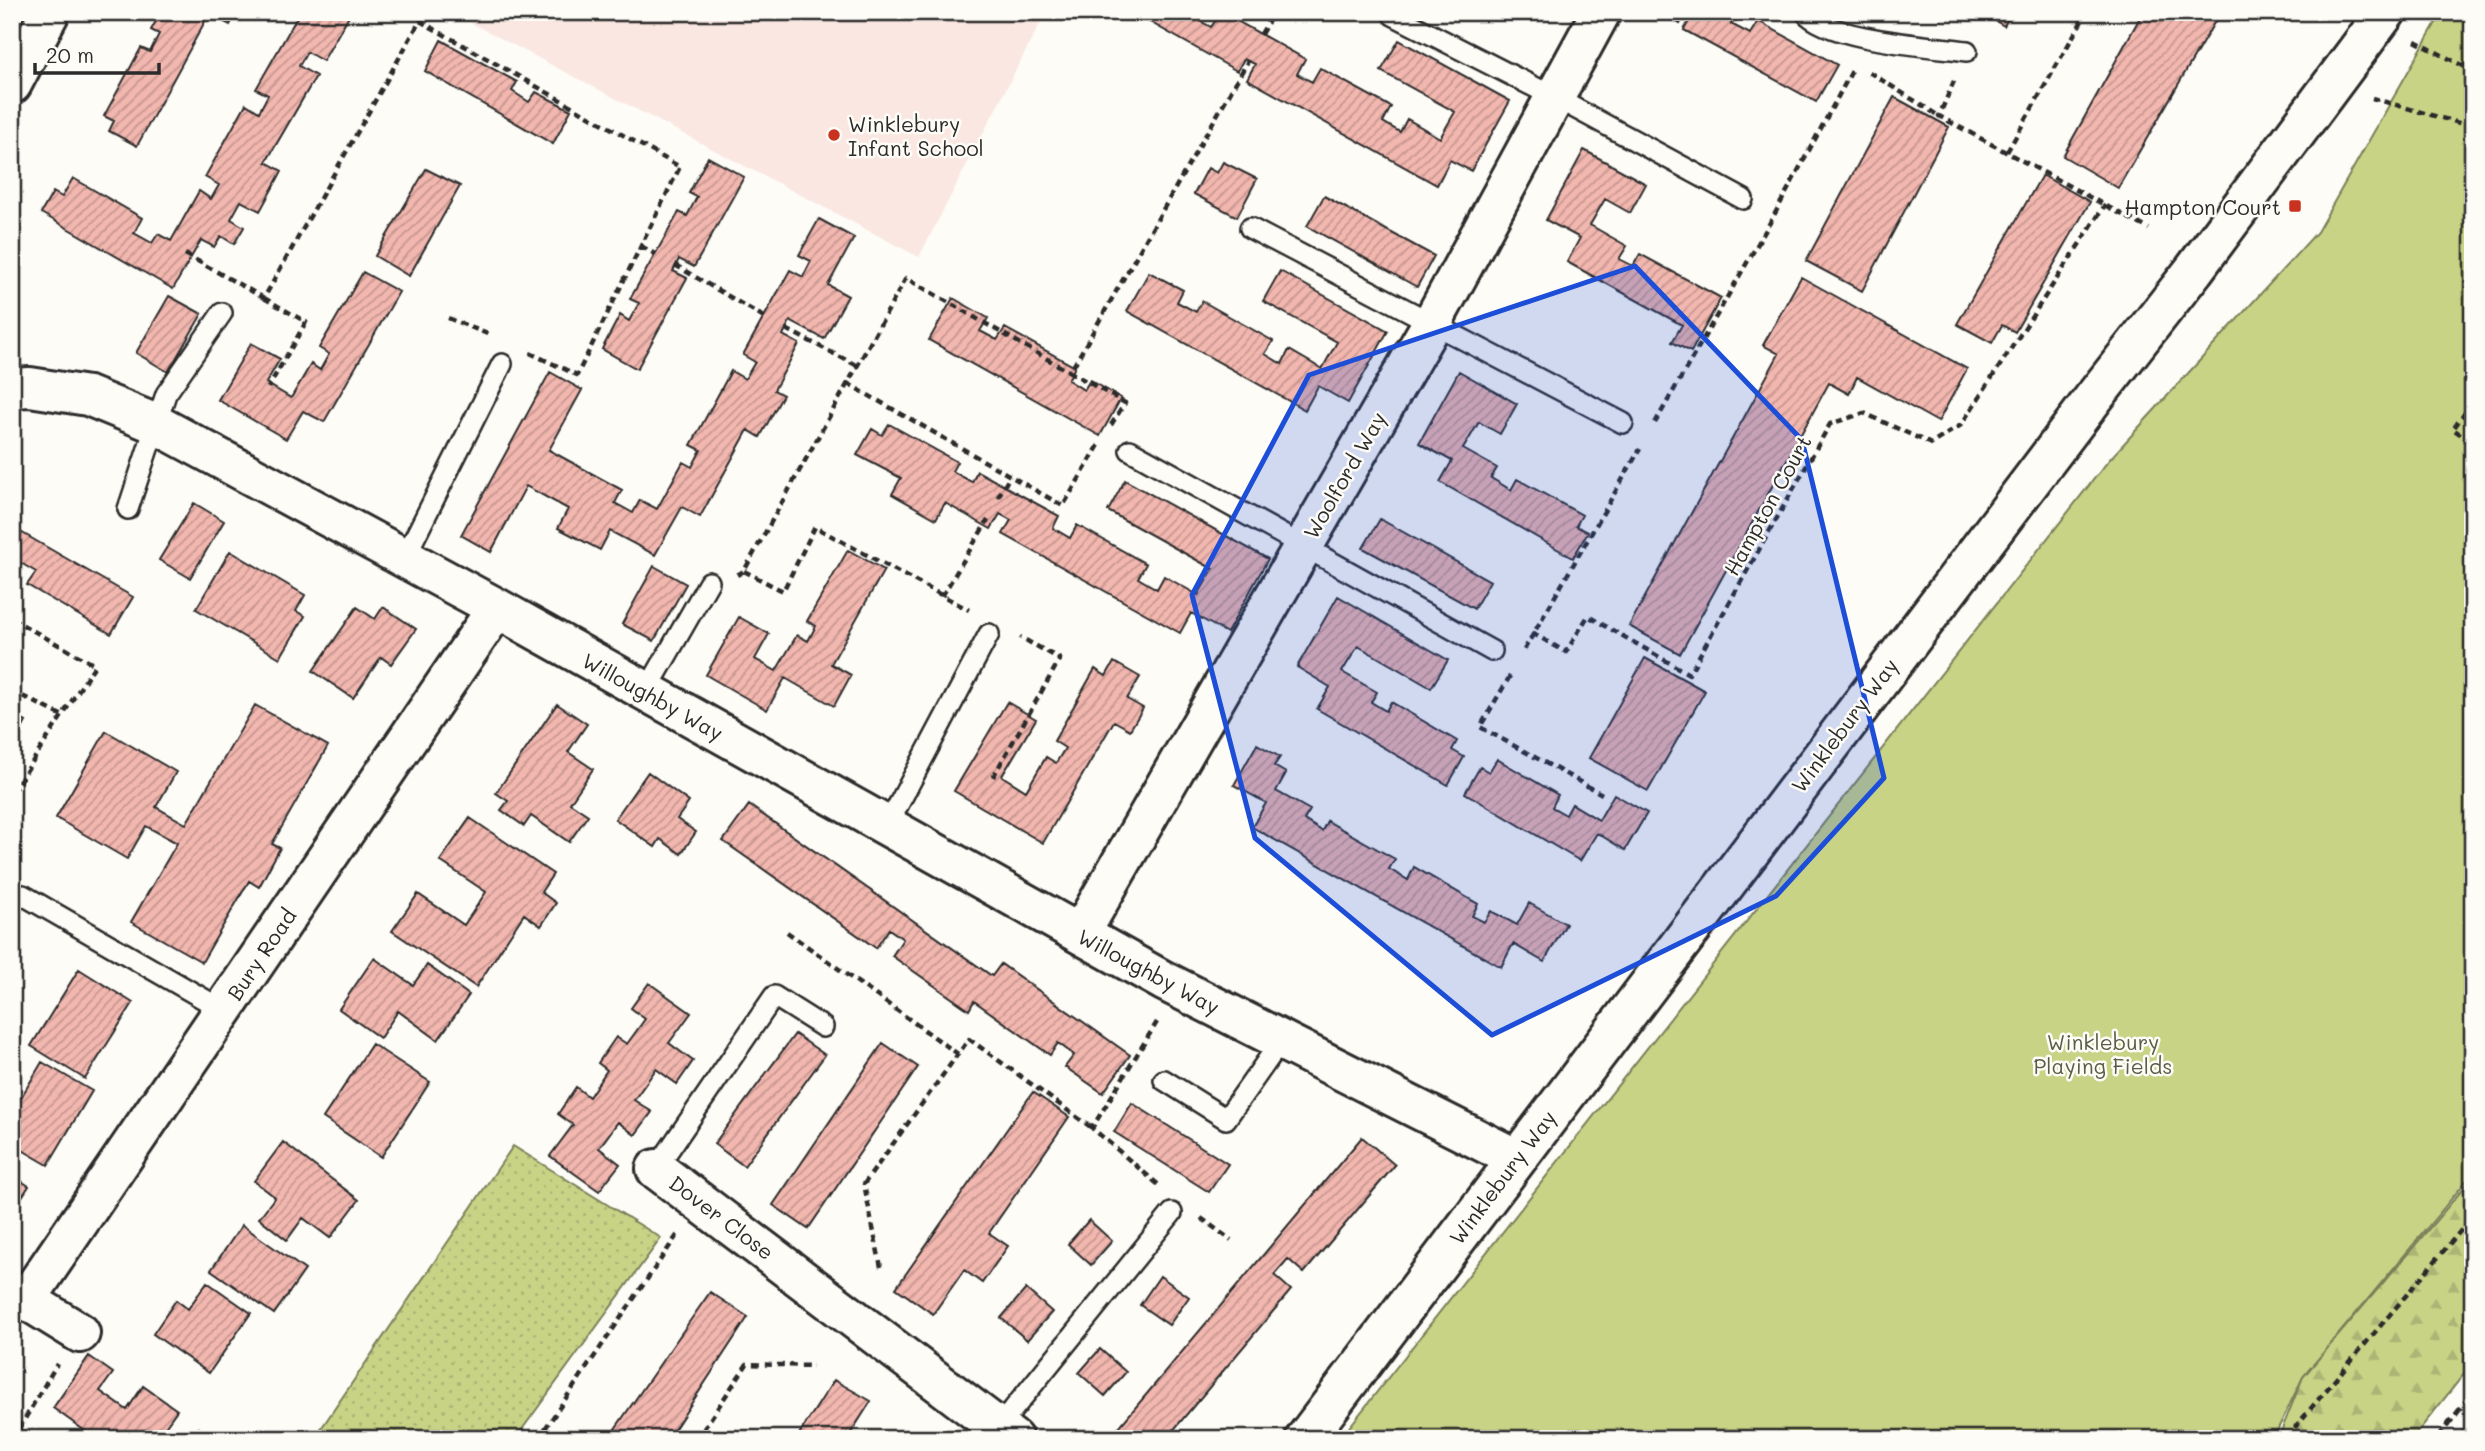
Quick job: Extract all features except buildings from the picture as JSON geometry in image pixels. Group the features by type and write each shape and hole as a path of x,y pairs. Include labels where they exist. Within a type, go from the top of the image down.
{"street":[{"name":"Woolford Way","path":"1080,934 1432,323 1601,12"},
{"path":"12,84 42,15"},
{"name":"Winklebury Way","path":"1305,1439 1515,1158 2096,395 2396,25"},
{"name":"Willoughby Way","path":"12,388 30,387 88,397 154,423 405,557 1080,934 1282,1041 1515,1158"},
{"name":"Bury Road","path":"78,1333 19,1296 223,1010 497,608"},
{"name":"Dover Close","path":"656,1169 1001,1435"}],"lane":[{"path":"1805,12 1810,19 1855,36 1967,51"},
{"path":"1393,15 1556,98 1743,199"},
{"path":"1250,228 1623,423"},
{"path":"128,509 154,423 166,394 222,313"},
{"path":"405,557 502,364"},
{"path":"1130,450 1492,651"},
{"path":"646,692 705,589"},
{"path":"886,828 989,634"},
{"path":"23,895 223,1010"},
{"name":"Dover Close","path":"656,1169 774,996 823,1027"},
{"path":"1164,1080 1226,1119 1282,1041"},
{"name":"Dover Close","path":"1001,1435 1172,1213"}],"path":[{"path":"1261,34 1274,12"},
{"path":"2007,152 2087,12"},
{"path":"264,298 420,21 680,167 577,375 523,349"},
{"path":"2396,25 2473,71"},
{"path":"1939,116 1967,51"},
{"path":"1070,372 1248,61"},
{"path":"1653,426 1772,219 1856,63 1939,116 2149,229"},
{"path":"2368,97 2473,127"},
{"name":"Hampton Court","path":"1532,633 1566,652 1588,617 1689,674 1830,424 1864,413 1931,444 1961,425 2105,205"},
{"path":"640,246 655,254"},
{"path":"185,254 306,322 268,388"},
{"path":"675,265 764,317"},
{"path":"705,589 744,571 906,278 1125,403 1063,506 848,383"},
{"path":"448,318 502,340"},
{"path":"786,329 856,365"},
{"path":"2473,402 2453,429 2473,443"},
{"path":"1522,654 1646,438"},
{"path":"998,497 1010,476"},
{"path":"942,596 988,520"},
{"path":"744,571 783,591 815,527 973,612"},
{"path":"12,619 96,665 12,793"},
{"path":"993,777 1059,659 1016,635"},
{"path":"1517,664 1480,727 1602,794"},
{"path":"12,691 63,716"},
{"path":"787,932 958,1054"},
{"path":"1092,1128 1158,1021"},
{"path":"881,1267 864,1184 969,1039 1092,1128 1162,1188"},
{"path":"538,1439 701,1202"},
{"path":"1192,1211 1231,1240"},
{"path":"2290,1439 2296,1426 2473,1216"},
{"path":"13,1439 78,1333"},
{"path":"697,1439 747,1364 813,1366"}],"highlighted area":[{"path":"1635,266 1802,440 1884,778 1776,896 1492,1035 1255,838 1192,595 1309,375"}],"shaded area":[{"name":"Winklebury Infant School","path":"450,12 1046,12 919,257"}],"green space":[{"name":"Winklebury Playing Fields","path":"2442,12 2473,12 2473,1173 2303,1377 2273,1439 1340,1439 2109,460 2317,232"},
{"path":"513,1146 661,1238 515,1439 314,1439"},
{"path":"2473,1177 2473,1363 2412,1439 2278,1439 2303,1377"}],"railway":[{"path":"2437,1439 2473,1392"},
{"path":"2458,1439 2473,1420"}],"place":[{"name":"Winklebury Infant School","path":"834,135"},
{"name":"Hampton Court","path":"2295,206"}]}
